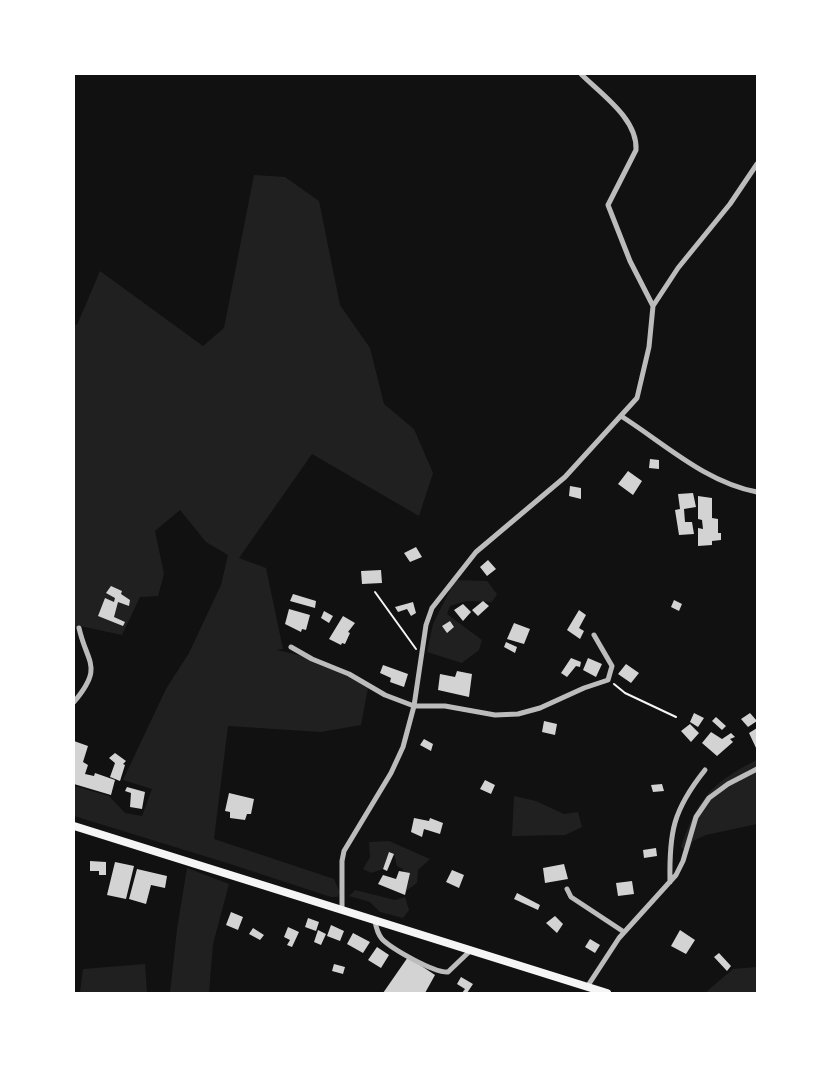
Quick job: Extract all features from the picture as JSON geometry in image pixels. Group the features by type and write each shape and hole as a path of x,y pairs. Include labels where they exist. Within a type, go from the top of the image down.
{"highway":[{"path":"74,826 245,881 342,908 375,921 592,990 607,993"}],"street":[{"path":"581,74 630,125 637,140 636,150 608,205 626,252 653,306"},
{"path":"342,908 342,861 344,851 395,766 407,734 414,706 426,625 432,608 468,561 565,477 637,398 649,347 653,306 678,268 730,204 757,164"},
{"path":"622,416 690,465 739,488 757,492"},
{"path":"74,702 84,689 92,668 91,659 79,628"},
{"path":"292,647 312,659 349,674 385,695 414,706 445,706 496,715 518,714 554,703 584,688 608,680 612,666 594,635"},
{"path":"592,990 602,962 624,932 670,882 683,861 696,817 708,798 728,784 757,769"},
{"path":"670,882 670,841 676,814 705,770"},
{"path":"567,889 571,897 624,932"},
{"path":"375,921 378,932 384,941 438,971 448,972 471,950"}],"path":[{"path":"375,592 422,657"},
{"path":"608,680 625,693 676,717"}],"shaded area":[{"path":"254,175 285,177 319,201 340,305 370,348 384,404 414,429 433,473 419,516 312,454 239,558 266,568 283,649 276,650 325,663 358,680 368,688 361,725 321,732 228,726 214,839 334,879 340,893 337,897 331,897 74,816 74,786 109,796 125,813 142,816 152,789 123,780 166,689 189,653 221,585 228,555 206,542 180,510 155,531 164,574 158,596 140,597 122,635 80,626 74,628 74,324 77,325 100,271 203,346 224,328"},
{"path":"455,580 487,581 497,594 492,602 466,601 450,606 447,614 482,640 479,650 462,663 427,652 433,624"},
{"path":"757,760 757,824 706,835 693,841 688,853 681,847 693,816 700,804 728,776"},
{"path":"514,796 536,801 564,814 578,812 582,827 565,835 512,836"},
{"path":"389,841 430,859 418,870 417,883 406,891 403,869 397,866 394,854 390,852 383,869 371,873 363,869 370,857 369,842"},
{"path":"187,868 229,884 213,944 209,993 170,993 177,929"},
{"path":"355,890 395,900 405,897 409,910 403,918 380,912 370,902 349,896"},
{"path":"145,964 147,993 80,993 83,969"},
{"path":"757,967 757,993 705,993 733,969"}],"building":[{"path":"650,459 659,460 659,469 649,468"},
{"path":"628,471 642,481 633,495 618,484"},
{"path":"570,486 581,488 581,499 569,496"},
{"path":"693,493 696,507 684,509 685,522 692,522 694,534 679,535 675,510 680,509 678,494"},
{"path":"698,496 712,498 712,518 718,519 718,533 721,533 721,540 712,541 712,545 698,546 698,528 703,529 702,520 698,519"},
{"path":"416,547 422,557 410,562 404,553"},
{"path":"488,560 496,569 487,576 480,567"},
{"path":"381,570 382,583 362,584 361,571"},
{"path":"111,586 122,591 121,594 130,600 129,606 118,602 114,617 125,622 123,626 98,616 105,598 114,602 115,598 106,593"},
{"path":"293,594 316,601 315,608 290,601"},
{"path":"674,600 682,604 679,611 671,607"},
{"path":"483,601 489,606 478,616 472,610"},
{"path":"413,602 416,613 411,616 407,609 398,612 395,607"},
{"path":"463,604 471,612 463,621 454,610"},
{"path":"289,609 310,615 306,630 302,629 301,632 285,624"},
{"path":"579,610 586,615 579,628 584,631 580,639 567,630"},
{"path":"324,611 333,616 329,623 321,618"},
{"path":"343,616 355,623 348,632 350,633 345,644 342,643 341,645 329,639"},
{"path":"450,621 454,627 447,633 442,626"},
{"path":"514,623 530,629 524,644 507,639"},
{"path":"506,642 517,647 515,653 504,647"},
{"path":"571,658 581,662 580,667 576,666 567,677 561,673"},
{"path":"588,658 602,664 596,677 583,670"},
{"path":"626,664 639,673 631,683 618,674"},
{"path":"383,665 408,674 404,687 390,682 391,678 380,673"},
{"path":"457,671 472,674 469,697 438,690 440,674 455,677"},
{"path":"694,713 704,718 698,727 690,722"},
{"path":"750,713 757,721 748,727 741,719"},
{"path":"716,717 726,726 722,730 712,721"},
{"path":"544,721 557,724 555,735 542,732"},
{"path":"690,724 699,733 691,742 681,731"},
{"path":"757,728 757,750 749,733"},
{"path":"711,732 722,739 731,733 735,737 730,739 733,742 717,756 702,743"},
{"path":"424,739 433,744 431,751 420,745"},
{"path":"74,741 88,746 83,762 88,765 85,774 94,776 95,773 115,780 111,795 74,784"},
{"path":"115,753 126,761 123,764 125,765 120,781 110,777 115,763 109,758"},
{"path":"485,780 495,785 491,794 480,789"},
{"path":"662,784 664,791 653,792 651,785"},
{"path":"127,787 145,792 142,809 130,807 131,793 125,791"},
{"path":"229,793 254,799 251,814 247,814 245,820 230,818 230,812 225,811"},
{"path":"414,818 429,821 430,818 443,823 440,834 424,829 422,837 411,832"},
{"path":"656,848 657,856 644,858 643,850"},
{"path":"389,852 394,854 387,871 383,869"},
{"path":"90,861 106,862 106,875 99,875 99,871 90,871"},
{"path":"115,862 134,866 126,899 107,895"},
{"path":"564,864 568,879 545,883 543,868"},
{"path":"137,869 167,876 165,888 151,885 146,904 129,899"},
{"path":"452,870 464,875 459,888 446,882"},
{"path":"399,871 410,873 405,895 378,884 383,875 396,879"},
{"path":"632,881 634,894 618,896 616,883"},
{"path":"517,893 540,905 538,910 514,899"},
{"path":"231,912 243,917 238,930 226,925"},
{"path":"555,916 563,924 557,933 546,923"},
{"path":"308,918 319,922 316,931 305,927"},
{"path":"331,925 344,931 340,941 327,936"},
{"path":"288,927 299,932 292,947 287,945 290,940 284,937"},
{"path":"253,928 264,935 260,940 249,934"},
{"path":"318,930 326,934 321,945 314,942"},
{"path":"680,930 695,940 686,954 671,946"},
{"path":"353,933 370,942 363,953 347,944"},
{"path":"590,939 600,945 595,953 585,947"},
{"path":"377,947 389,955 381,968 368,960"},
{"path":"719,953 731,966 727,971 714,957"},
{"path":"408,957 435,975 425,993 383,993"},
{"path":"334,964 345,967 343,974 332,971"},
{"path":"461,977 473,984 467,993 462,993 465,989 457,984"}]}
